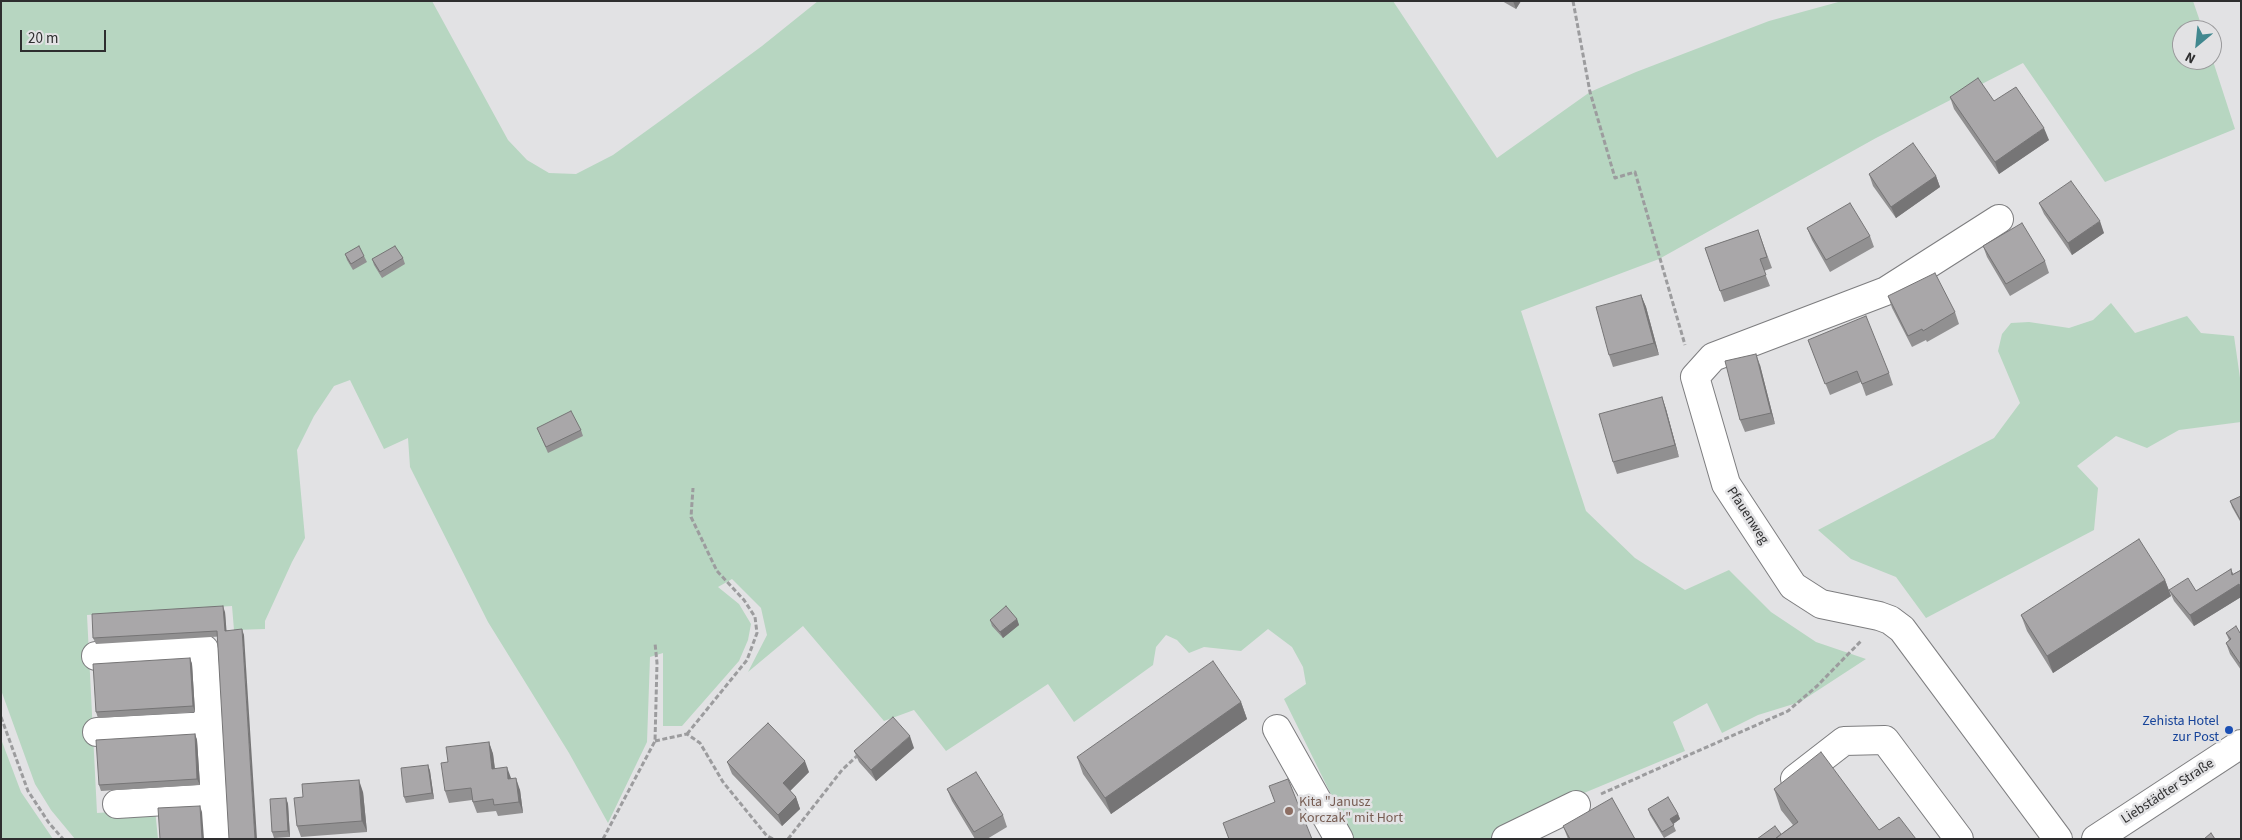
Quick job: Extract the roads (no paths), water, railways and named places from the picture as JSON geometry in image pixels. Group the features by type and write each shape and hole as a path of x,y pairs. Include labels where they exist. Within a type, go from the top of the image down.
{"street":[{"name":"Pfauenweg","path":"1999,219 1886,292 1713,357 1695,377 1726,484 1793,586 1821,604 1879,616 1890,620 1902,630 2058,839"},
{"path":"96,656 204,649 216,839"},
{"path":"97,732 210,726"},
{"path":"1277,729 1339,839"},
{"path":"1793,780 1844,741 1885,740 1959,839"},
{"name":"Liebstädter Straße","path":"2096,839 2241,744"},
{"path":"117,804 214,798"},
{"path":"1506,839 1576,806"}],"place":[{"name":"Zehista Hotel zur Post","path":"2229,730"},
{"name":"Kita \"Janusz Korczak\" mit Hort","path":"1289,811"}]}
